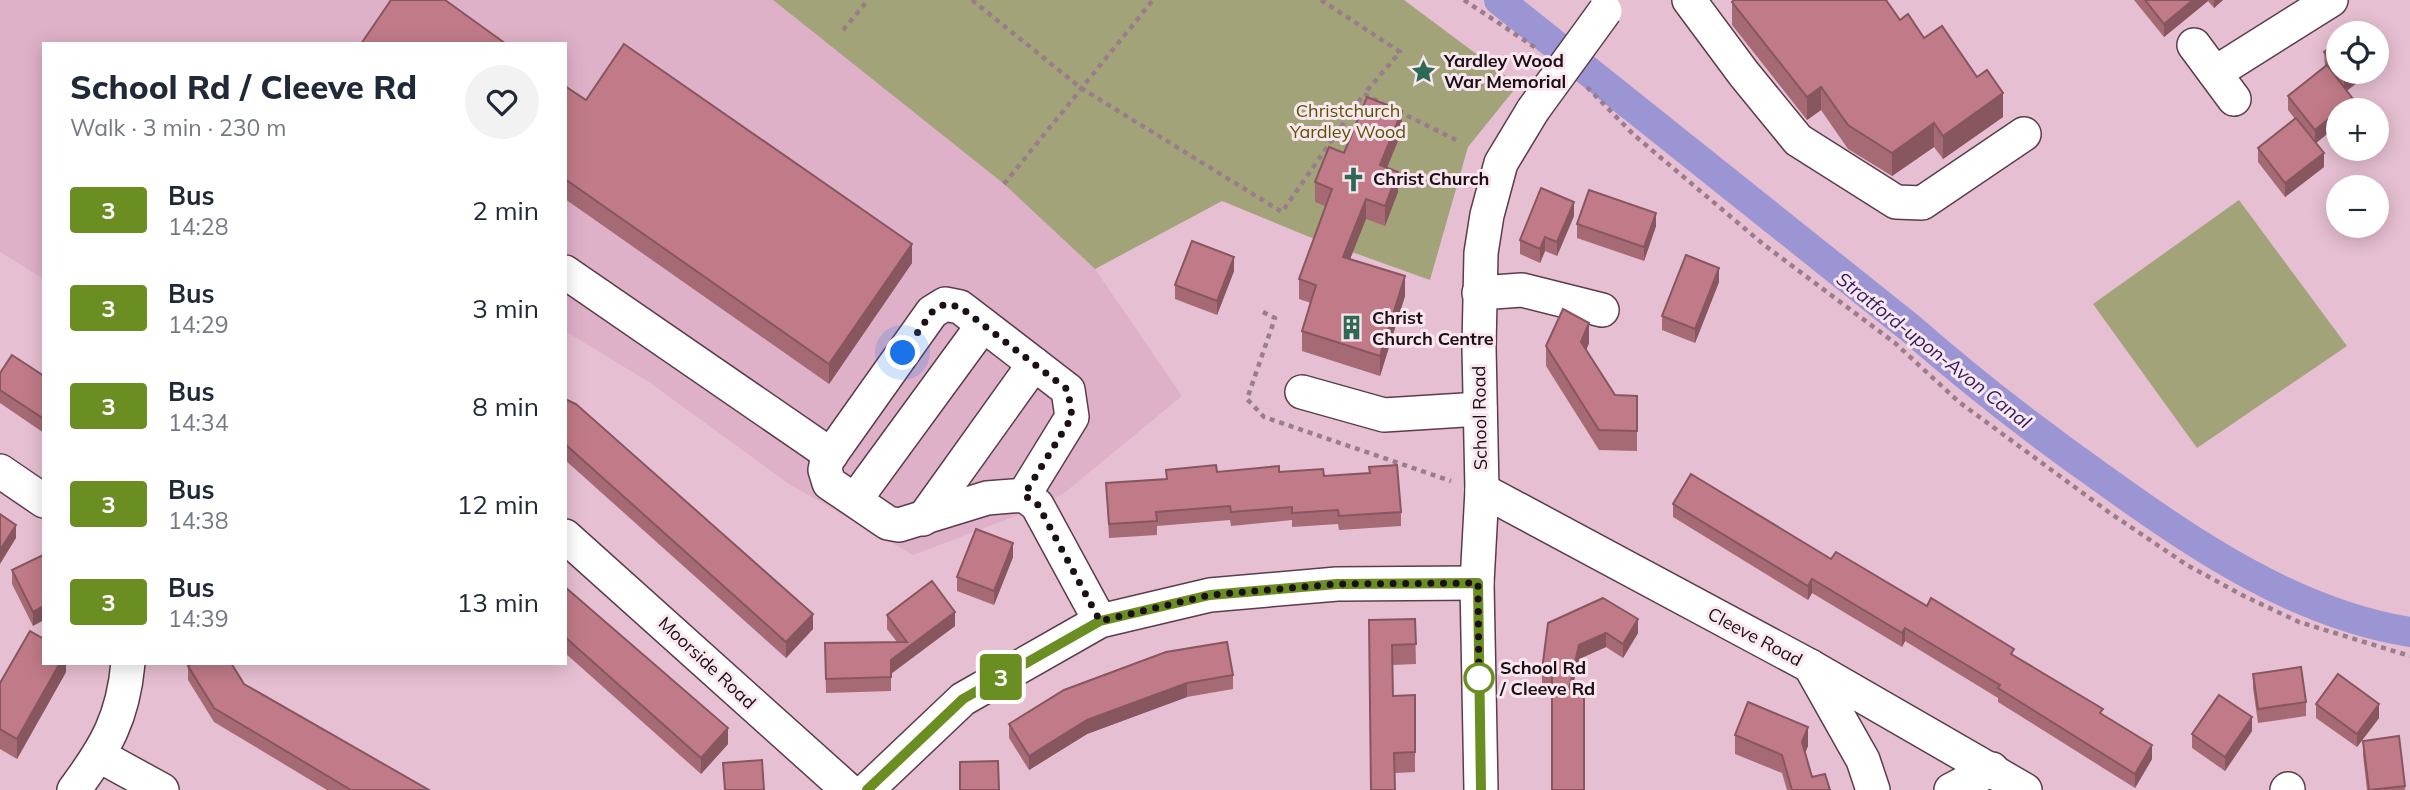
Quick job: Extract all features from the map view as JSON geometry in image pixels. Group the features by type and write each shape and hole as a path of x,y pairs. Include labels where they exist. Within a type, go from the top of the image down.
{"street":[{"path":"1689,0 1744,74 1798,139 1896,202 1922,203 2024,134"},
{"path":"2214,73 2331,0"},
{"name":"School Road","path":"1481,790 1478,583 1482,490 1479,293 1487,215 1501,163 1534,110 1610,5"},
{"path":"2194,45 2234,99"},
{"path":"567,273 831,456"},
{"path":"1479,293 1522,290 1602,310"},
{"path":"945,304 960,307 1068,390 1072,417 1031,500 987,498 899,525 888,523 829,483 825,470 831,456 932,312 945,304"},
{"path":"855,500 983,325"},
{"path":"923,519 1034,363"},
{"path":"1303,392 1384,415 1480,409"},
{"path":"0,471 42,500"},
{"name":"Cleeve Road","path":"1482,490 1810,666 2025,790"},
{"path":"1031,500 1100,621"},
{"name":"Moorside Road","path":"567,538 848,790"},
{"path":"867,790 963,699 1100,621 1210,595 1337,584 1478,583"},
{"path":"74,790 100,756 117,724 128,665"},
{"path":"1810,666 1863,761 1873,790"},
{"path":"100,756 162,790"},
{"path":"1951,790 1992,769"}],"path":[{"path":"843,30 869,0"},
{"path":"972,0 1081,88 1282,212 1364,94 1400,52 1321,0"},
{"path":"1004,184 1153,0"},
{"path":"1464,0 1510,34 1541,51"},
{"path":"1580,79 1634,135 1763,244 1895,343 1959,402 2110,513 2187,565 2242,595 2299,622 2410,656"},
{"path":"1364,94 1456,141"}],"shaded area":[{"path":"0,0 773,0 1004,184 1095,269 1182,396 1063,494 1013,517 913,555 789,484 649,382 567,332 567,42 42,42 42,278 0,252"}],"green space":[{"name":"Christchurch Yardley Wood","path":"773,0 1404,0 1518,85 1468,147 1430,280 1307,236 1222,201 1095,269 1004,184"},
{"path":"2239,200 2347,346 2197,448 2093,304"}],"building":[{"path":"391,0 445,0 503,42 362,42"},
{"path":"1886,0 1900,20 1908,14 1924,38 1942,26 1977,77 1987,70 2003,93 1943,136 1934,123 1892,153 1848,125 1821,87 1807,97 1732,2"},
{"path":"2145,0 2193,0 2164,24"},
{"path":"624,44 912,244 829,364 567,180 567,87 586,100"},
{"path":"2326,66 2326,84 2342,84 2352,98 2326,98 2326,121 2315,130 2288,96"},
{"path":"1367,97 1402,111 1380,165 1398,172 1385,206 1366,199 1343,257 1405,276 1380,356 1302,331 1316,285 1299,279 1332,189 1315,182 1329,147 1344,153"},
{"path":"2296,118 2324,153 2285,183 2258,148"},
{"path":"1541,188 1574,202 1557,242 1545,237 1540,249 1520,240"},
{"path":"1589,190 1656,213 1644,247 1577,224"},
{"path":"1192,241 1234,257 1217,301 1175,285"},
{"path":"1686,255 1719,268 1695,329 1662,316"},
{"path":"1563,309 1589,323 1581,342 1615,395 1637,396 1637,431 1599,430 1546,346"},
{"path":"12,355 42,375 42,418 0,390 0,373"},
{"path":"567,400 576,404 813,614 786,642 567,446"},
{"path":"1216,465 1217,472 1279,466 1279,472 1323,469 1324,476 1370,473 1369,467 1397,465 1401,512 1339,516 1338,510 1292,513 1292,507 1231,512 1230,506 1156,512 1157,521 1109,524 1106,483 1167,479 1166,470"},
{"path":"1691,474 1831,559 1836,552 1927,606 1931,598 2014,649 2011,654 2103,709 2100,713 2152,745 2135,774 1998,688 2000,685 1905,628 1902,633 1812,579 1808,586 1673,504"},
{"path":"0,514 16,525 0,550"},
{"path":"976,529 1013,543 994,591 957,577"},
{"path":"42,555 42,607 33,612 12,570"},
{"path":"932,581 955,612 891,660 891,677 826,679 825,643 907,642 887,615"},
{"path":"567,589 728,728 701,758 567,639"},
{"path":"1603,598 1638,619 1623,644 1606,633 1579,645 1569,689 1584,689 1584,790 1552,790 1552,672 1542,670 1548,623"},
{"path":"1415,619 1416,644 1392,645 1393,696 1415,695 1415,752 1394,753 1395,790 1371,790 1369,620"},
{"path":"30,631 42,638 42,665 59,665 17,739 0,729 0,683"},
{"path":"1227,642 1233,675 1187,683 1087,720 1029,756 1009,724 1064,690 1166,652"},
{"path":"232,665 244,684 429,790 351,790 214,708 188,666"},
{"path":"2301,667 2306,702 2258,709 2253,674"},
{"path":"2338,674 2379,704 2357,734 2316,704"},
{"path":"2219,695 2252,717 2225,757 2192,734"},
{"path":"1748,702 1808,727 1802,742 1812,777 1825,774 1830,790 1792,790 1782,755 1735,735"},
{"path":"2399,736 2405,786 2369,790 2363,741"},
{"path":"762,760 764,790 725,790 723,763"},
{"path":"998,761 999,790 960,790 960,762"}],"waterway":[{"name":"Stratford-upon-Avon Canal","path":"1499,0 2005,406 2138,504 2211,552 2287,593 2327,610 2410,632"}],"bus line":[{"name":"3","path":"867,790 963,699 1100,621 1210,595 1337,584 1454,583 1478,583 1481,790"}],"place":[{"name":"Yardley Wood War Memorial","path":"1424,71"},
{"name":"Christ Church","path":"1353,179"},
{"name":"Christ Church Centre","path":"1352,328"},
{"name":"School Rd / Cleeve Rd","path":"1479,678"}],"route":[{"path":"903,353 932,312 945,304 960,307 1068,390 1072,417 1024,495 1038,505 1100,621 1210,595 1337,584 1478,583 1479,687 1479,678"}]}
